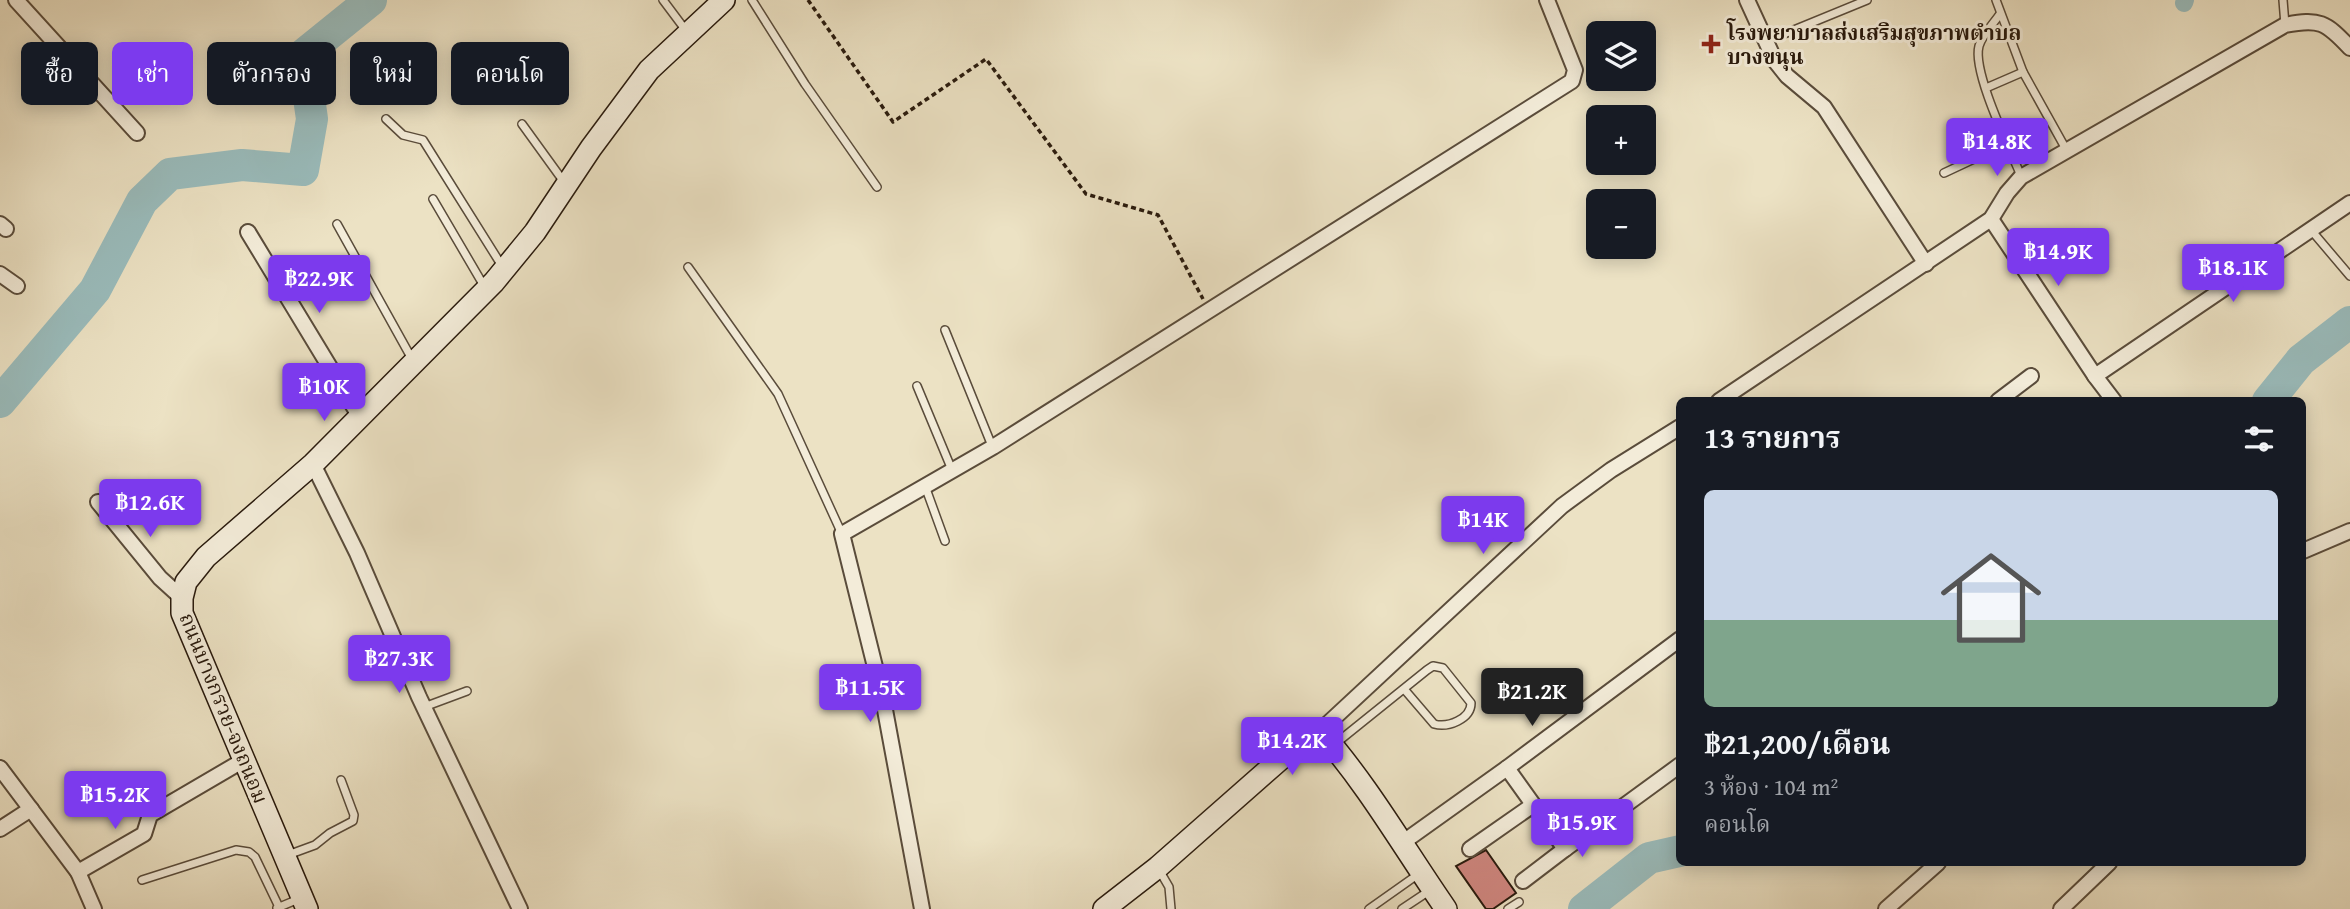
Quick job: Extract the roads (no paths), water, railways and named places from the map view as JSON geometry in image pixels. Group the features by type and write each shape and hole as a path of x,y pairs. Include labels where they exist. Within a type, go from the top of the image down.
{"street":[{"path":"16,0 137,133"},
{"name":"ถนนบางกรวย-จงถนอม","path":"304,903 182,613 186,582 206,557 313,464 486,290 535,232 635,87 655,63 724,0"},
{"path":"922,909 883,699 842,534 993,447 1572,81 1575,70 1547,0"},
{"path":"1747,0 1774,61 1787,76 1824,107 1926,264"},
{"path":"1725,397 1991,219 2021,177 2285,25 2309,20 2328,27 2350,48"},
{"path":"2095,376 2350,203"},
{"path":"1991,219 2111,397"},
{"path":"248,232 360,416"},
{"path":"0,274 16,286"},
{"path":"2003,397 2031,376"},
{"path":"1104,909 1158,867 1284,756 1327,738 1562,506 1611,470 1676,429"},
{"path":"313,464 357,553 424,707 520,909"},
{"path":"98,502 160,578 182,598"},
{"path":"2306,550 2350,531"},
{"path":"1402,843 1676,642"},
{"path":"1327,738 1446,909"},
{"path":"78,872 144,834 150,815 244,760"},
{"path":"0,768 78,872 94,909"},
{"path":"1507,768 1565,849"},
{"path":"1523,881 1676,768"},
{"path":"1471,849 1534,805"},
{"path":"0,829 31,809"},
{"path":"1886,909 1935,866"},
{"path":"2061,909 2106,866"}],"lane":[{"path":"663,0 688,33"},
{"path":"752,0 805,84 877,187"},
{"path":"1779,36 1867,0"},
{"path":"1996,0 2023,72 2067,152"},
{"path":"2283,0 2285,25"},
{"path":"2000,13 1979,43 1977,58 2021,177"},
{"path":"1986,88 2023,72"},
{"path":"386,119 403,135 423,140 504,270"},
{"path":"522,124 566,185"},
{"path":"1944,173 2008,143"},
{"path":"433,199 486,290"},
{"path":"337,224 414,362"},
{"path":"2311,230 2350,276"},
{"path":"688,267 778,394 842,534"},
{"path":"945,330 993,447"},
{"path":"916,386 952,470"},
{"path":"925,486 945,541"},
{"path":"1327,738 1404,689 1433,666 1443,668 1471,703 1471,709 1468,714 1445,727 1439,726 1434,724 1404,689"},
{"path":"424,707 467,691"},
{"path":"285,856 315,845 353,821 354,815 341,780"},
{"path":"142,880 236,850 244,850 255,857 277,908 304,903"},
{"path":"1158,867 1169,887 1171,909"},
{"path":"1369,909 1427,881"},
{"path":"1402,909 1427,881"},
{"path":"1508,909 1518,902"}],"waterway":[{"path":"0,402 95,290 142,201 170,174 242,165 303,170 312,119 303,55 371,0"},
{"path":"2271,397 2301,360 2350,322"},
{"path":"1584,909 1649,858 1676,852"}],"place":[{"name":"โรงพยาบาลส่งเสริมสุขภาพตำบล บางขนุน","path":"1711,44"}]}
